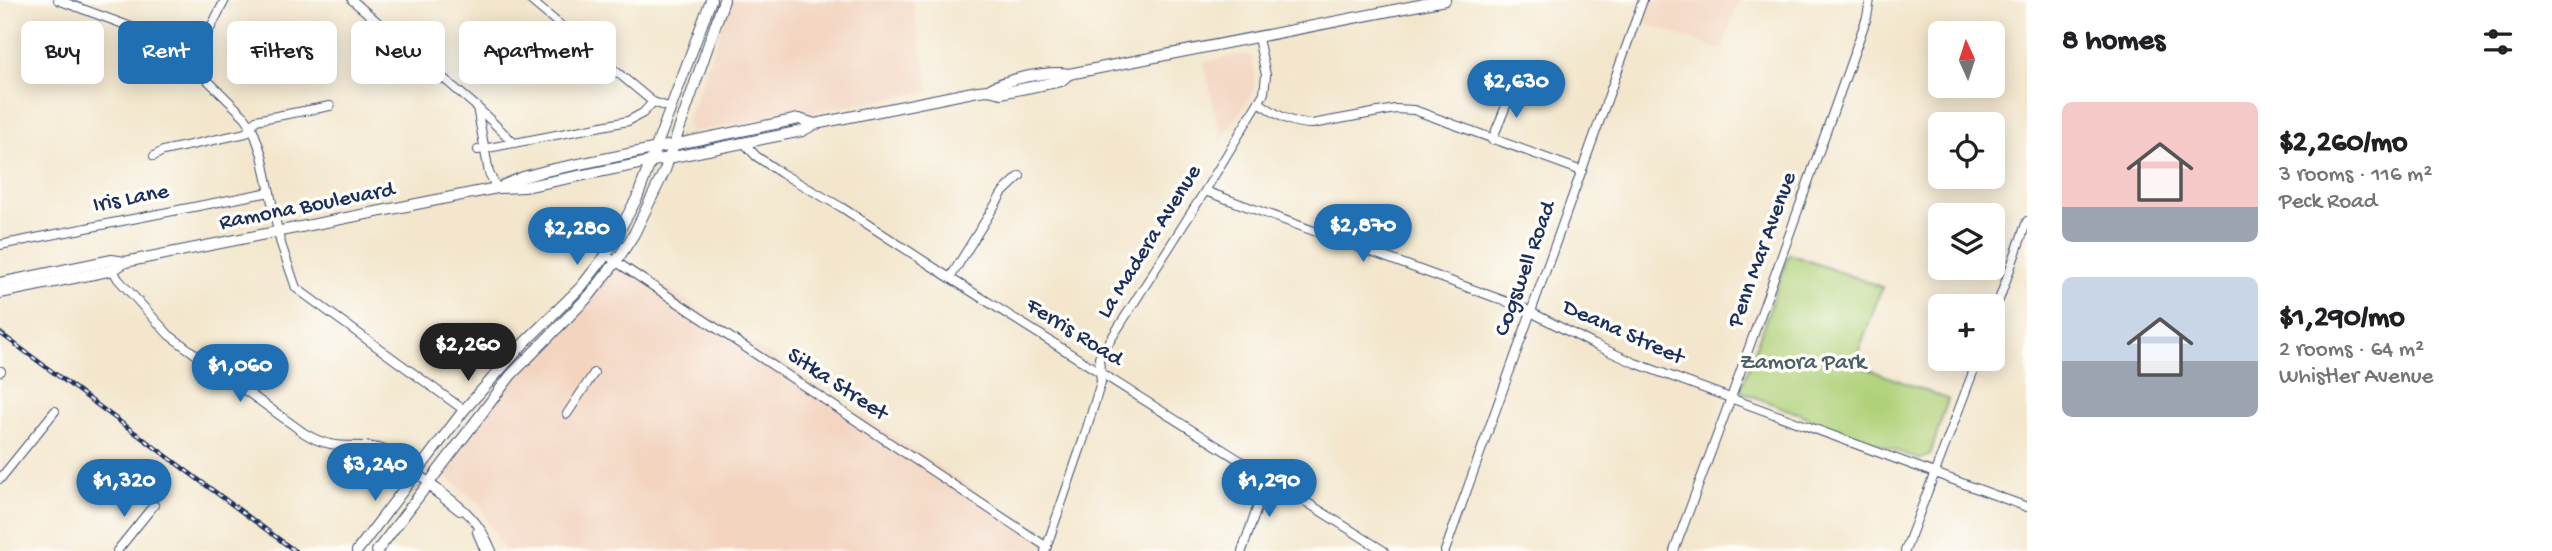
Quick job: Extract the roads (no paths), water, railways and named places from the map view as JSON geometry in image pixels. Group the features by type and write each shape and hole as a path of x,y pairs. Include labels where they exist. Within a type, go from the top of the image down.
{"main road":[{"path":"357,551 464,410 525,342 581,287 606,255 638,198 711,0"},
{"path":"376,551 511,375 590,295 616,262 650,203 669,159 724,0"},
{"name":"Ramona Boulevard","path":"0,283 112,260 125,262 497,188 524,187 650,163 802,131 815,124 988,90 999,83 1058,72 1069,74 1445,0"},
{"path":"698,38 709,42"},
{"name":"Ramona Boulevard","path":"497,188 523,177 799,119 815,124"},
{"name":"Ramona Boulevard","path":"0,293 113,270 125,262"}],"street":[{"path":"58,0 118,22"},
{"path":"213,23 225,0"},
{"path":"352,0 477,107 514,144"},
{"path":"530,0 653,102 671,108"},
{"name":"Cogswell Road","path":"1445,551 1643,0"},
{"name":"Penn Mar Avenue","path":"1674,551 1867,17 1870,0"},
{"name":"La Madera Avenue","path":"1046,549 1101,382 1099,358 1260,103 1267,81 1258,38"},
{"path":"211,84 245,117 251,127 262,156 278,232 296,288 464,410"},
{"path":"1492,140 1513,89"},
{"path":"481,150 628,121 643,113 653,102"},
{"path":"1260,103 1277,116 1300,124 1395,109 1415,110 1582,171"},
{"path":"154,156 163,151 246,133 256,120 330,106"},
{"path":"477,107 481,150 497,188"},
{"name":"Ferris Road","path":"745,144 755,156 781,173 841,207 1384,551"},
{"path":"950,278 1003,192 1020,176"},
{"name":"Deana Street","path":"1205,191 1532,312 1614,354 2027,507"},
{"name":"Iris Lane","path":"0,245 270,192"},
{"path":"2001,294 2027,221"},
{"name":"Sitka Street","path":"606,255 1046,549"},
{"path":"113,270 169,335 304,433 324,444 374,447 390,451 463,508 479,524 492,551"},
{"path":"1905,551 1973,371"},
{"path":"567,414 594,373"},
{"path":"0,479 55,411"},
{"path":"1242,551 1268,477"},
{"path":"429,483 434,492 462,513 473,526 485,551"},
{"path":"117,551 154,505"}],"railway":[{"path":"0,333 295,551"}],"park label":[{"name":"Zamora Park","path":"1803,363"}]}
